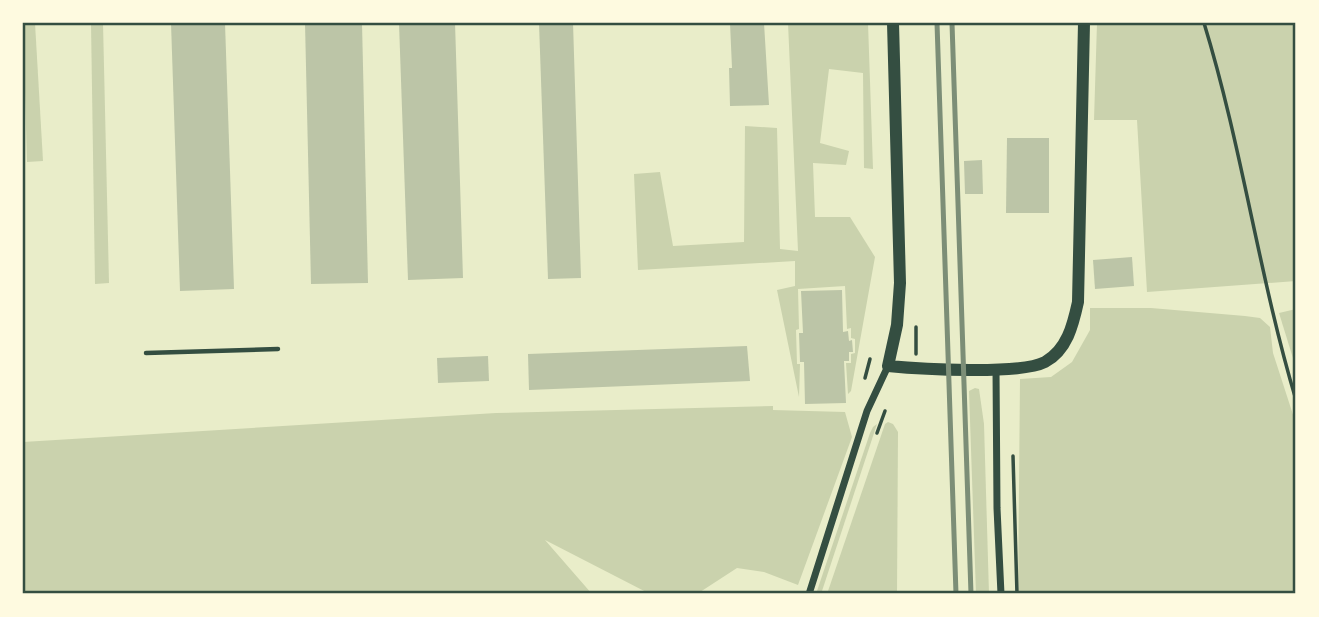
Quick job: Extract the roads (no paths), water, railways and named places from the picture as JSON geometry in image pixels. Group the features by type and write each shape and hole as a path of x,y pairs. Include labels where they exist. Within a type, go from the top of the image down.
{"street":[{"path":"809,594 876,388 888,366 897,325 900,283 894,23"},
{"path":"888,366 996,369 1030,367 1045,362 1062,348 1072,328 1078,302 1084,23"},
{"path":"996,369 1001,594"}],"lane":[{"path":"146,353 278,349"}],"railway":[{"path":"937,23 956,594"},
{"path":"952,23 971,594"}]}
